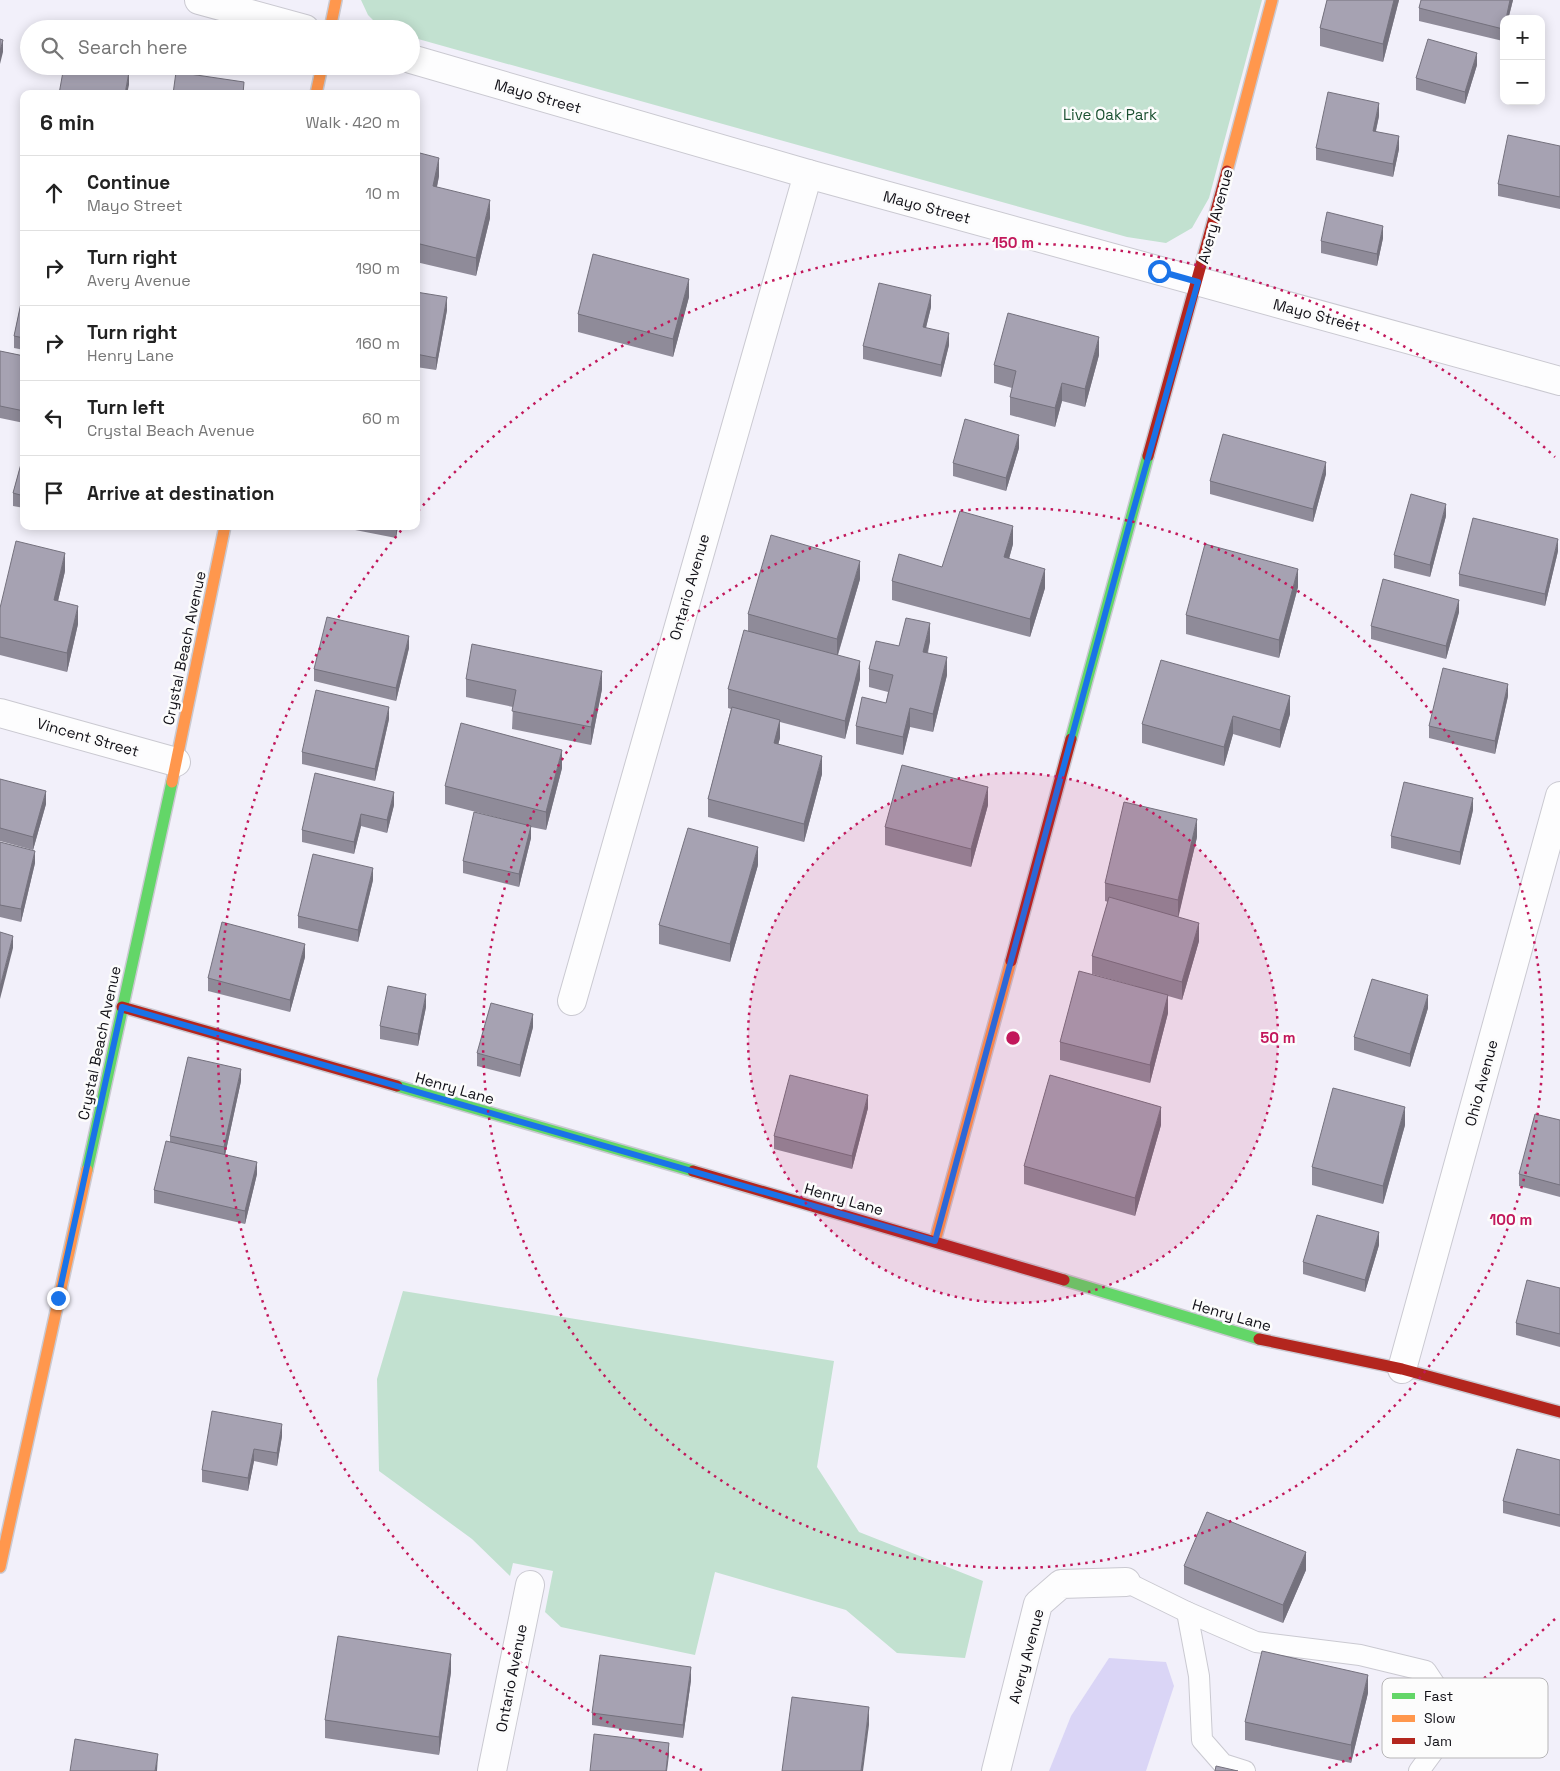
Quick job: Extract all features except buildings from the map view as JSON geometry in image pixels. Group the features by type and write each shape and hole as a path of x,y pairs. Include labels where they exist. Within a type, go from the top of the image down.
{"street":[{"path":"199,0 272,20"},
{"path":"332,20 336,0"},
{"name":"Avery Avenue","path":"935,1241 1127,531 1198,282 1272,0"},
{"name":"Mayo Street","path":"420,62 808,174 1560,381"},
{"path":"317,90 320,75"},
{"name":"Ontario Avenue","path":"572,1001 808,174"},
{"name":"Crystal Beach Avenue","path":"0,1567 176,762 224,530"},
{"name":"Vincent Street","path":"0,712 176,762"},
{"name":"Ohio Avenue","path":"1402,1370 1560,796"},
{"name":"Henry Lane","path":"122,1007 935,1241 1267,1342 1402,1370 1560,1412"},
{"name":"Avery Avenue","path":"996,1771 1038,1604 1061,1584 1126,1582"},
{"name":"Ontario Avenue","path":"492,1771 530,1585"}],"lane":[{"path":"1126,1582 1186,1612 1256,1642 1360,1656 1426,1671 1431,1678"},
{"path":"1186,1612 1199,1676 1202,1740 1224,1764 1245,1771"},
{"path":"1419,1771 1428,1758"}],"green space":[{"name":"Live Oak Park","path":"361,0 1262,0 1209,198 1192,228 1166,243 1127,237 420,40 420,20 373,20 368,15"},
{"path":"403,1291 834,1361 817,1467 859,1532 983,1581 965,1658 897,1653 846,1610 715,1572 695,1655 561,1627 545,1612 553,1571 513,1563 510,1576 472,1539 379,1471 377,1379"}],"shaded area":[{"path":"1109,1658 1166,1662 1174,1686 1146,1771 1049,1771 1071,1716"}],"traffic: fast":[{"path":"1071,739 1148,456"},
{"path":"87,1170 172,782"},
{"path":"397,1086 693,1171"},
{"path":"1064,1280 1259,1339"}],"traffic: slow":[{"path":"332,20 336,0"},
{"path":"1227,171 1272,0"},
{"path":"317,90 320,75"},
{"path":"172,782 224,530"},
{"path":"935,1241 1011,961"},
{"path":"0,1567 87,1170"}],"traffic: jam":[{"path":"1148,456 1227,171"},
{"path":"1011,961 1071,739"},
{"path":"122,1007 397,1086"},
{"path":"693,1171 1064,1280"},
{"path":"1259,1339 1402,1369 1560,1412"}],"route":[{"path":"58,1298 122,1007 935,1241 1130,522 1198,282 1159,271"}]}
